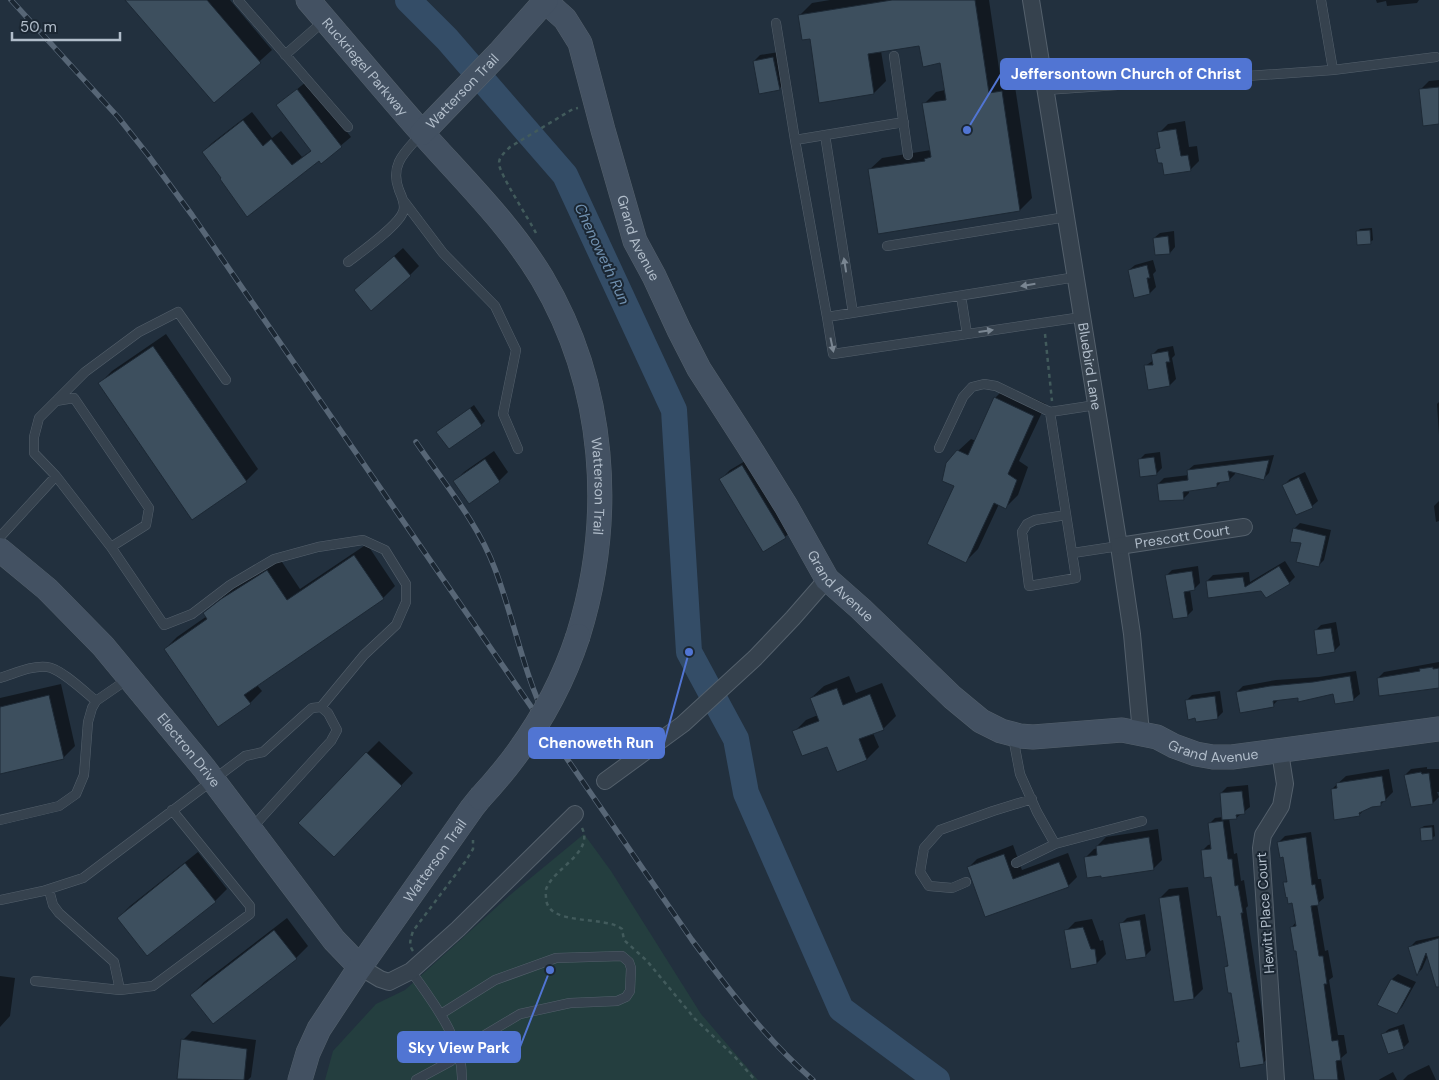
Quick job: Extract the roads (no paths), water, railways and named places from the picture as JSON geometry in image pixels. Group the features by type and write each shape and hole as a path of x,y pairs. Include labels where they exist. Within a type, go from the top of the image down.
{"street":[{"name":"Ruckriegel Parkway","path":"308,0 422,133"},
{"name":"Watterson Trail","path":"300,1080 308,1053 320,1029 360,967 472,808 521,749 539,720 559,683 578,636 594,574 599,536 599,460 594,422 583,376 560,313 522,247 501,220 422,133 463,92 546,0"},
{"name":"Grand Avenue","path":"546,0 565,19 580,43 635,241 699,370 762,468 827,580 861,609 952,697 981,721 1001,731 1033,737 1122,730 1157,737 1196,754 1213,757 1248,756 1439,730"},
{"name":"Bluebird Lane","path":"1031,0 1119,546 1132,634 1141,733"},
{"name":"Prescott Court","path":"1119,546 1244,527"},
{"name":"Electron Drive","path":"0,550 47,589 103,646 130,677 251,830 334,940 360,967"},
{"path":"605,781 683,724 725,686 787,625 827,580"},
{"name":"Hewitt Place Court","path":"1276,1080 1261,848 1263,836 1281,806 1285,784 1280,752"},
{"path":"360,967 380,979 390,982 416,966 458,929 574,814"}],"lane":[{"path":"238,0 348,127"},
{"path":"1321,0 1333,70"},
{"path":"286,55 326,20"},
{"path":"776,23 834,354 1082,317"},
{"path":"894,56 908,155"},
{"path":"1046,90 1333,70 1436,57"},
{"path":"795,140 904,122"},
{"path":"422,133 400,158 395,172 398,187 403,200 443,252 494,306 516,350 503,414 518,449"},
{"path":"825,135 853,313"},
{"path":"348,262 396,222 403,212 403,200"},
{"path":"887,246 1066,218"},
{"path":"827,317 1076,277"},
{"path":"961,296 967,334"},
{"path":"226,380 178,312 139,332 85,372 39,418 34,437 34,453 56,476 111,547 164,625 192,614 230,585 274,559 318,547 363,540 385,550 406,584 406,602 396,625 364,655 321,708"},
{"path":"939,448 963,397 972,387 984,384 996,386 1052,412 1096,405"},
{"path":"56,401 74,398 150,508 146,525 111,547"},
{"path":"1052,412 1076,578 1029,586 1022,532 1027,524 1035,520 1066,515"},
{"path":"0,537 56,476"},
{"path":"1072,553 1119,546"},
{"path":"0,678 36,667 48,667 76,684 96,701"},
{"path":"0,820 59,806 76,794 84,775 88,722 96,701 130,677"},
{"path":"0,900 49,890 83,878 245,756 263,752 312,708 321,708 328,713 337,730 331,741 251,830"},
{"path":"1013,734 1020,774 1055,844"},
{"path":"966,882 952,888 929,886 920,872 924,848 940,830 1032,799"},
{"path":"35,981 120,990 154,986 250,914 250,906 172,810"},
{"path":"1016,863 1055,844 1142,821"},
{"path":"49,890 53,905 58,913 114,962 120,990"},
{"path":"416,1080 451,1061 458,1051 520,1014 570,1003 617,1001 626,997 630,991 632,968 629,962 622,956 556,958 495,980 441,1014"},
{"path":"416,966 458,1051 462,1080"}],"waterway":[{"name":"Chenoweth Run","path":"408,0 447,39 565,175 674,410 689,652 736,739 746,793 841,1009 937,1080"}],"railway":[{"path":"11,0 118,117 148,155 192,215 692,940 764,1031 813,1080"},
{"path":"416,442 470,519 488,552 502,588 531,684 547,721"}],"place":[{"name":"Jeffersontown Church of Christ","path":"967,130"},
{"name":"Chenoweth Run","path":"689,652"},
{"name":"Sky View Park","path":"550,970"}]}
